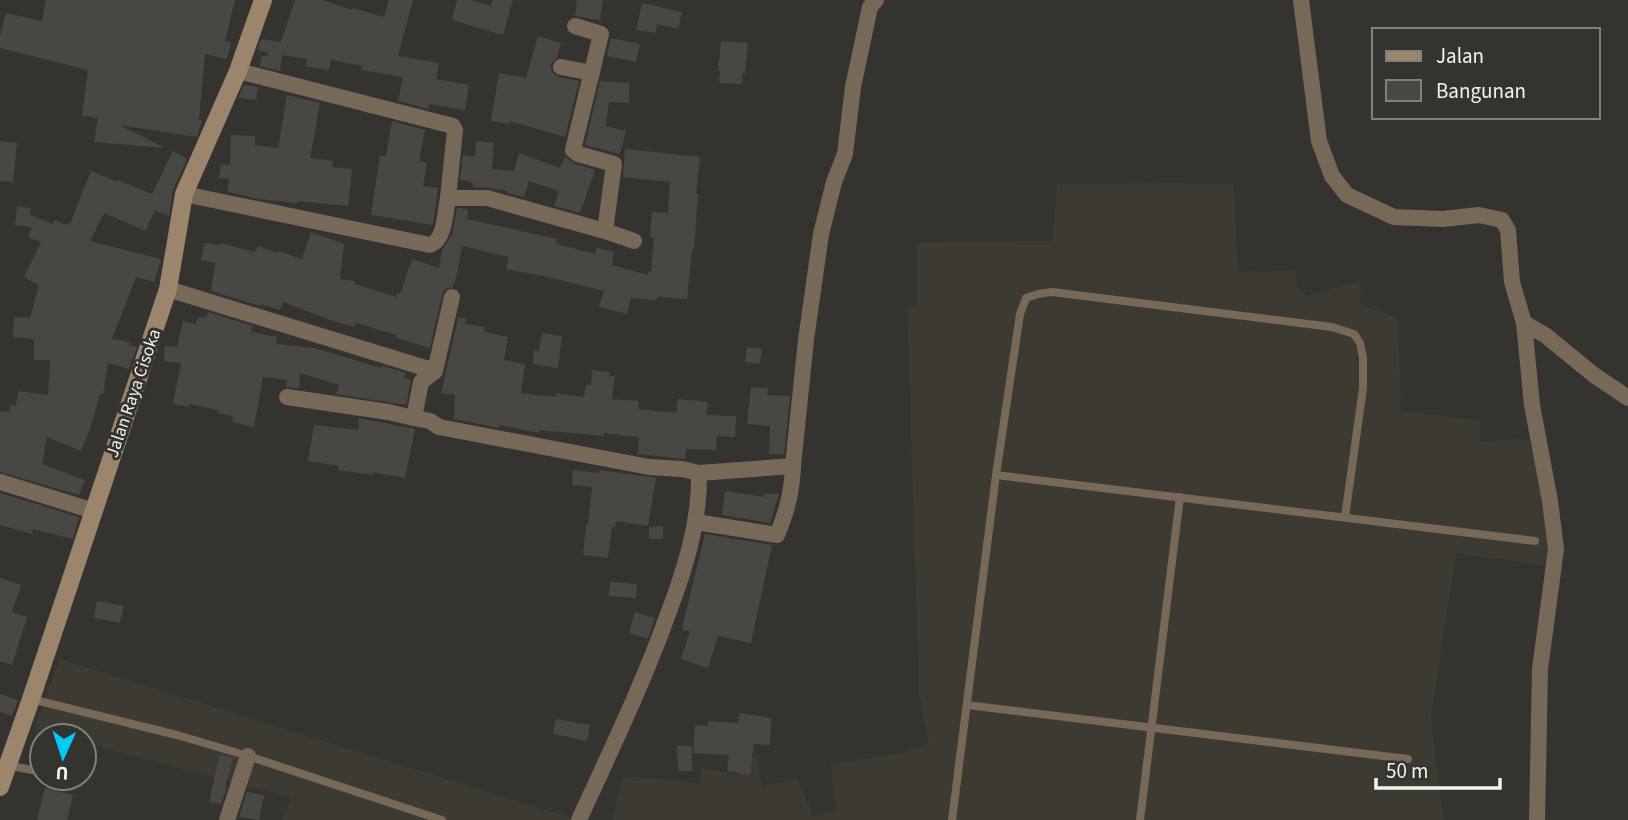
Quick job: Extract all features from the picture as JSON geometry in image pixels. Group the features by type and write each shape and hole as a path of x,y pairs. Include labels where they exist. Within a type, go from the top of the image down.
{"street":[{"name":"Jalan Raya Cisoka","path":"0,787 168,289 184,194 238,71 263,0"},
{"path":"696,522 777,535 785,515 792,491 806,340 821,234 834,182 845,154 853,87 870,7 876,0"},
{"path":"1301,0 1320,141 1332,176 1347,195 1394,217 1443,219 1479,215 1502,220 1508,230 1512,282 1524,323 1532,404 1556,549 1540,669 1537,820"},
{"path":"575,26 601,34 573,150 578,154 614,164 605,231"},
{"path":"561,66 592,73"},
{"path":"184,194 430,245 436,243 440,237 455,130 453,126 238,71"},
{"path":"447,198 487,198 634,241"},
{"path":"168,289 435,371"},
{"path":"414,418 421,382 435,371 452,296"},
{"path":"1524,323 1545,335 1628,398"},
{"path":"287,397 388,412 430,421 439,427 649,467 699,473 793,466"},
{"path":"579,820 652,657 681,579 696,522 700,497 699,473"},
{"path":"0,482 94,511"},
{"path":"227,820 248,756"}],"lane":[{"path":"952,820 996,475 1020,314 1026,298 1052,292 1332,327 1354,334 1360,343 1363,358 1363,388 1345,517"},
{"path":"996,475 1535,541"},
{"path":"1140,820 1180,497"},
{"path":"31,699 177,735 442,820"},
{"path":"967,705 1408,760"},
{"path":"7,765 28,769"}],"shaded area":[{"path":"1234,183 1238,272 1296,270 1296,284 1307,296 1360,281 1361,305 1398,318 1401,411 1481,421 1480,441 1529,439 1548,517 1550,566 1456,553 1431,719 1444,820 612,820 623,776 700,783 701,768 738,774 741,757 757,758 762,786 798,779 813,816 836,809 830,764 908,752 929,743 919,694 907,307 917,306 917,242 1052,241 1057,184"},
{"path":"60,659 578,820 282,820 291,798 98,747 98,722 37,722"}],"building":[{"path":"46,0 235,0 225,41 231,42 227,59 205,54 199,120 202,120 197,137 120,125 165,148 94,142 98,118 82,116 88,70 0,48 6,13 42,21"},
{"path":"295,0 322,0 384,17 389,0 413,0 398,56 439,63 436,79 469,85 465,110 429,104 428,109 398,101 403,77 361,70 362,66 331,60 329,70 306,66 307,59 282,55 280,71 260,66 262,56 267,56 268,52 257,50 261,39 281,42"},
{"path":"457,0 471,0 491,6 493,0 513,0 503,35 452,20"},
{"path":"577,0 603,0 600,20 575,16"},
{"path":"642,3 682,12 678,29 657,24 656,33 636,30"},
{"path":"538,36 561,43 557,57 551,64 554,74 579,81 565,137 510,121 510,124 491,121 499,73 526,78"},
{"path":"611,38 640,44 636,62 607,56"},
{"path":"721,41 748,43 742,84 719,83"},
{"path":"600,81 629,83 629,103 609,102 606,126 626,131 620,154 585,145"},
{"path":"244,85 258,87 256,100 238,98"},
{"path":"287,95 320,103 310,158 333,161 332,167 352,169 348,206 258,199 228,192 229,179 219,178 221,164 230,165 231,135 255,136 255,145 278,148"},
{"path":"392,121 425,130 419,161 427,163 423,186 438,188 433,225 371,215 380,155 386,156"},
{"path":"0,141 17,143 13,182 0,181"},
{"path":"476,141 494,143 492,169 514,171 519,153 560,168 565,156 575,164 595,170 580,213 554,206 559,191 529,181 524,197 507,191 473,187 473,182 460,180 463,155 475,157"},
{"path":"625,149 700,157 694,249 687,299 631,298 627,314 599,307 604,291 506,269 509,257 462,246 453,287 445,289 442,295 430,348 356,323 354,327 330,320 283,302 280,310 211,291 215,263 201,260 205,243 220,243 255,252 258,246 302,259 311,232 344,244 340,279 356,281 355,284 396,297 397,293 400,294 412,259 439,268 442,250 452,235 457,208 461,208 468,210 467,219 557,239 556,244 595,254 597,248 614,252 612,265 648,275 648,271 651,272 654,238 650,237 652,212 668,213 670,182 623,177"},
{"path":"173,151 187,159 173,190 169,216 155,210 146,231 104,213 90,241 161,259 154,282 136,277 112,339 130,342 129,345 137,347 129,369 108,363 103,394 100,394 81,451 47,437 42,464 85,480 79,495 0,472 0,411 10,412 10,405 16,406 18,391 48,395 50,360 34,360 34,339 13,337 14,317 30,318 39,285 24,277 41,242 28,237 32,227 15,225 17,206 31,208 30,215 53,224 54,220 70,224 91,171 152,194"},
{"path":"208,312 253,326 251,332 277,337 276,344 314,348 406,373 404,378 411,380 406,405 336,394 339,385 300,373 299,388 286,387 287,380 263,377 254,427 232,422 233,416 217,413 218,410 189,404 189,407 173,404 181,363 164,361 165,346 177,347 183,321 196,324 198,317 206,318"},
{"path":"458,318 466,318 465,324 485,327 484,332 508,337 504,360 525,364 521,393 556,397 556,393 584,397 586,385 591,385 592,370 610,372 609,376 615,376 612,399 639,401 638,409 676,413 678,399 708,402 706,415 736,416 735,437 717,436 716,450 686,449 685,459 638,454 639,437 539,430 539,433 454,419 455,395 441,393"},
{"path":"542,333 562,336 558,368 533,364 534,350 539,351"},
{"path":"747,347 762,349 760,364 745,362"},
{"path":"751,387 768,388 767,395 790,396 784,455 769,454 770,426 747,424"},
{"path":"359,418 415,429 405,478 373,472 373,475 338,470 339,466 308,461 314,425 358,430"},
{"path":"573,470 599,473 600,470 656,478 648,526 616,521 615,527 612,527 608,558 583,555 592,487 572,485"},
{"path":"725,491 764,497 764,494 779,494 770,523 722,515"},
{"path":"0,493 79,517 73,539 33,529 32,534 0,525"},
{"path":"663,526 663,539 649,539 649,527"},
{"path":"705,534 772,545 751,643 718,636 708,668 681,659 690,631 683,630 683,624"},
{"path":"0,578 21,585 12,612 27,617 12,665 0,661"},
{"path":"610,582 637,584 636,598 609,596"},
{"path":"97,601 124,606 120,623 94,618"},
{"path":"635,612 655,618 648,639 629,633"},
{"path":"0,694 18,700 12,716 0,712"},
{"path":"740,713 771,718 770,745 754,744 750,775 727,771 729,755 693,753 695,725 708,726 708,721 738,723"},
{"path":"556,719 590,725 587,741 553,734"},
{"path":"677,746 692,746 692,771 678,771"},
{"path":"220,755 233,758 221,804 209,802"},
{"path":"44,792 73,795 67,820 37,820"},
{"path":"247,792 264,795 259,820 239,817"}]}
